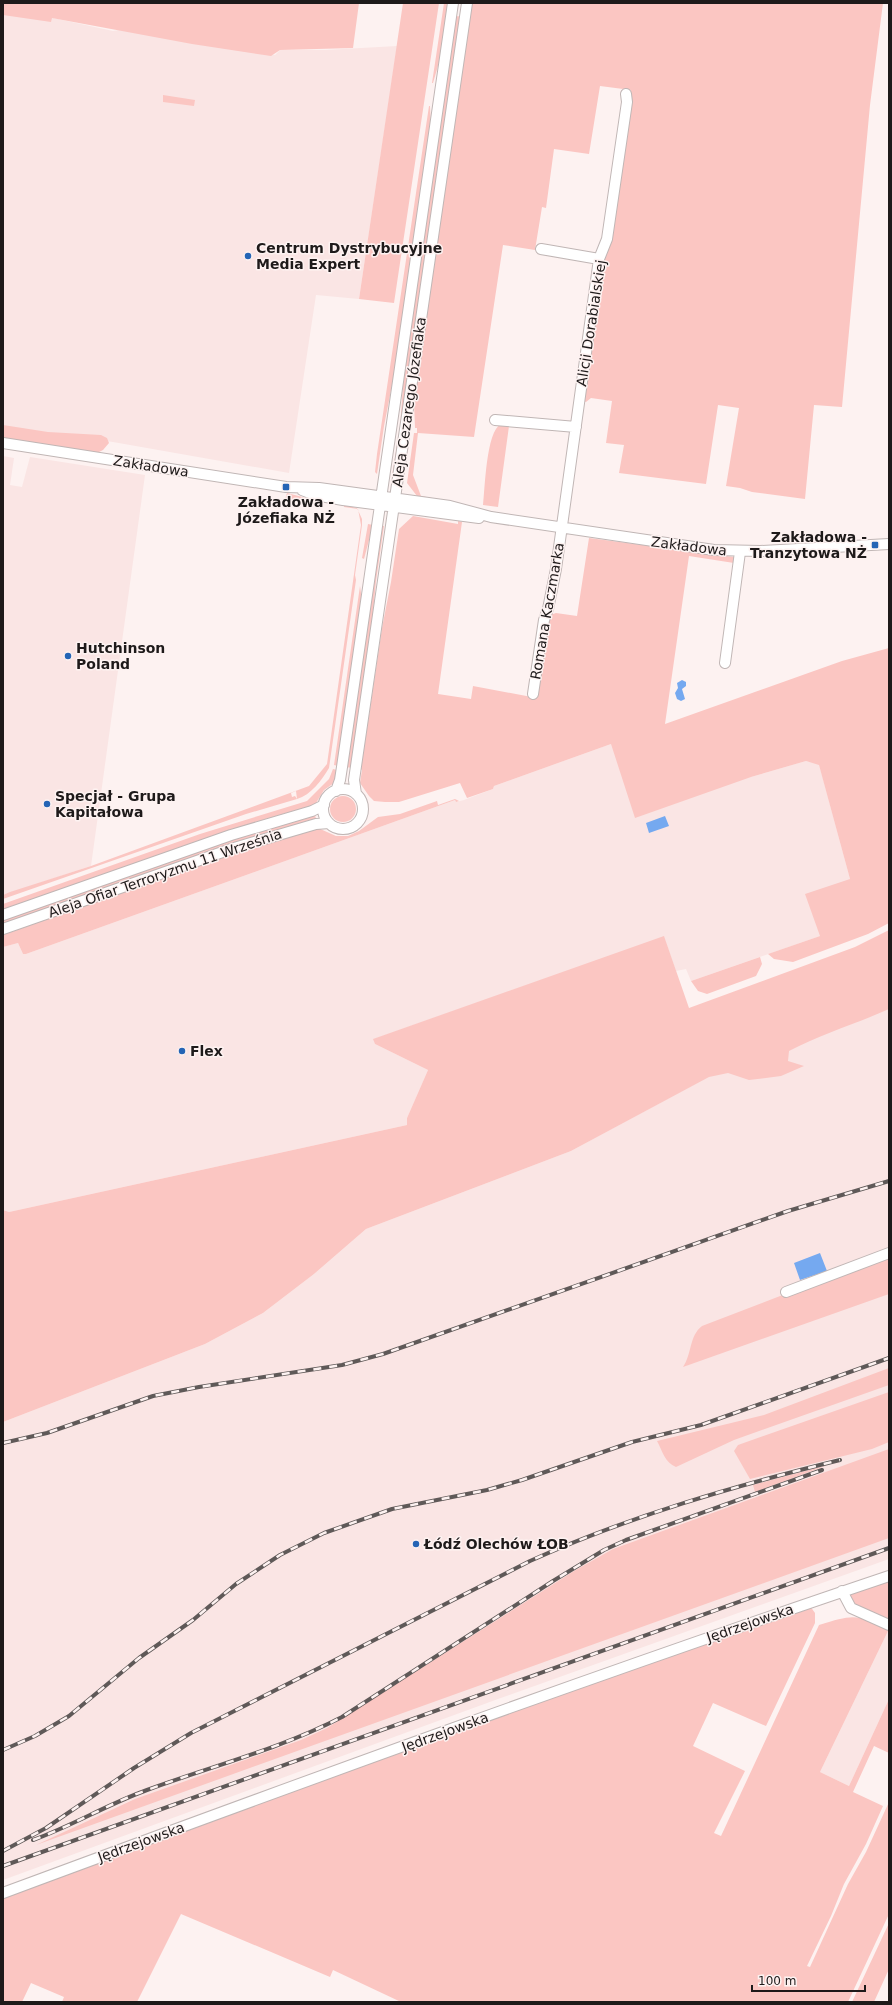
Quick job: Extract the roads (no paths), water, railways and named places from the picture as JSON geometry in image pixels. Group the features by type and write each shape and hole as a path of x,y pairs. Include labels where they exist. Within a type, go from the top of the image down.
{"street":[{"name":"Aleja Cezarego Józefiaka","path":"336,791 340,780 342,767 453,5 466,6 354,780 356,794"},
{"name":"Alicji Dorabialskiej","path":"562,528 599,259 607,239 627,102 626,94"},
{"path":"540,249 599,259"},
{"path":"496,420 576,427"},
{"name":"Zakładowa","path":"3,443 299,488 322,497 381,501 460,516 491,517 708,550 740,552 889,544"},
{"name":"Romana Kaczmarka","path":"532,694 544,620 548,609 556,569 562,528"},
{"path":"725,663 740,552"},
{"path":"347,790 356,794 362,805 360,820 346,829 339,829 329,823 323,812 327,798 336,791 347,790"},
{"name":"Aleja Ofiar Terroryzmu 11 Września","path":"3,915 203,844 312,811 324,805"},
{"name":"Aleja Ofiar Terroryzmu 11 Września","path":"3,929 234,848 316,824 329,823"},
{"path":"786,1292 889,1253"},
{"name":"Jędrzejowska","path":"3,1893 259,1799 842,1591 889,1576"},
{"path":"842,1591 850,1608 889,1625"}],"water":[{"path":"682,680 686,682 686,686 682,689 685,699 681,701 677,699 675,693 678,688 677,683"},
{"path":"665,816 669,826 649,833 646,823"},
{"path":"820,1253 827,1271 800,1280 794,1263"}],"railway":[{"path":"3,1443 47,1433 153,1396 199,1387 342,1365 383,1354 788,1211 889,1181"},
{"path":"3,1750 35,1736 69,1716 139,1658 193,1620 236,1584 280,1555 324,1533 392,1509 487,1490 522,1480 632,1442 701,1425 889,1358"},
{"path":"3,1851 46,1828 134,1768 191,1733 530,1561 606,1530 683,1503 761,1480 840,1460"},
{"path":"33,1840 133,1796 171,1781 295,1739 342,1717 553,1581 604,1550 626,1540 822,1470"},
{"path":"3,1866 889,1548"}],"place":[{"name":"Centrum Dystrybucyjne Media Expert","path":"248,256"},
{"name":"Zakładowa - Józefiaka NŻ","path":"286,487"},
{"name":"Zakładowa - Tranzytowa NŻ","path":"875,545"},
{"name":"Hutchinson Poland","path":"68,656"},
{"name":"Specjał - Grupa Kapitałowa","path":"47,804"},
{"name":"Flex","path":"182,1051"},
{"name":"Łódź Olechów ŁOB","path":"416,1544"}]}
